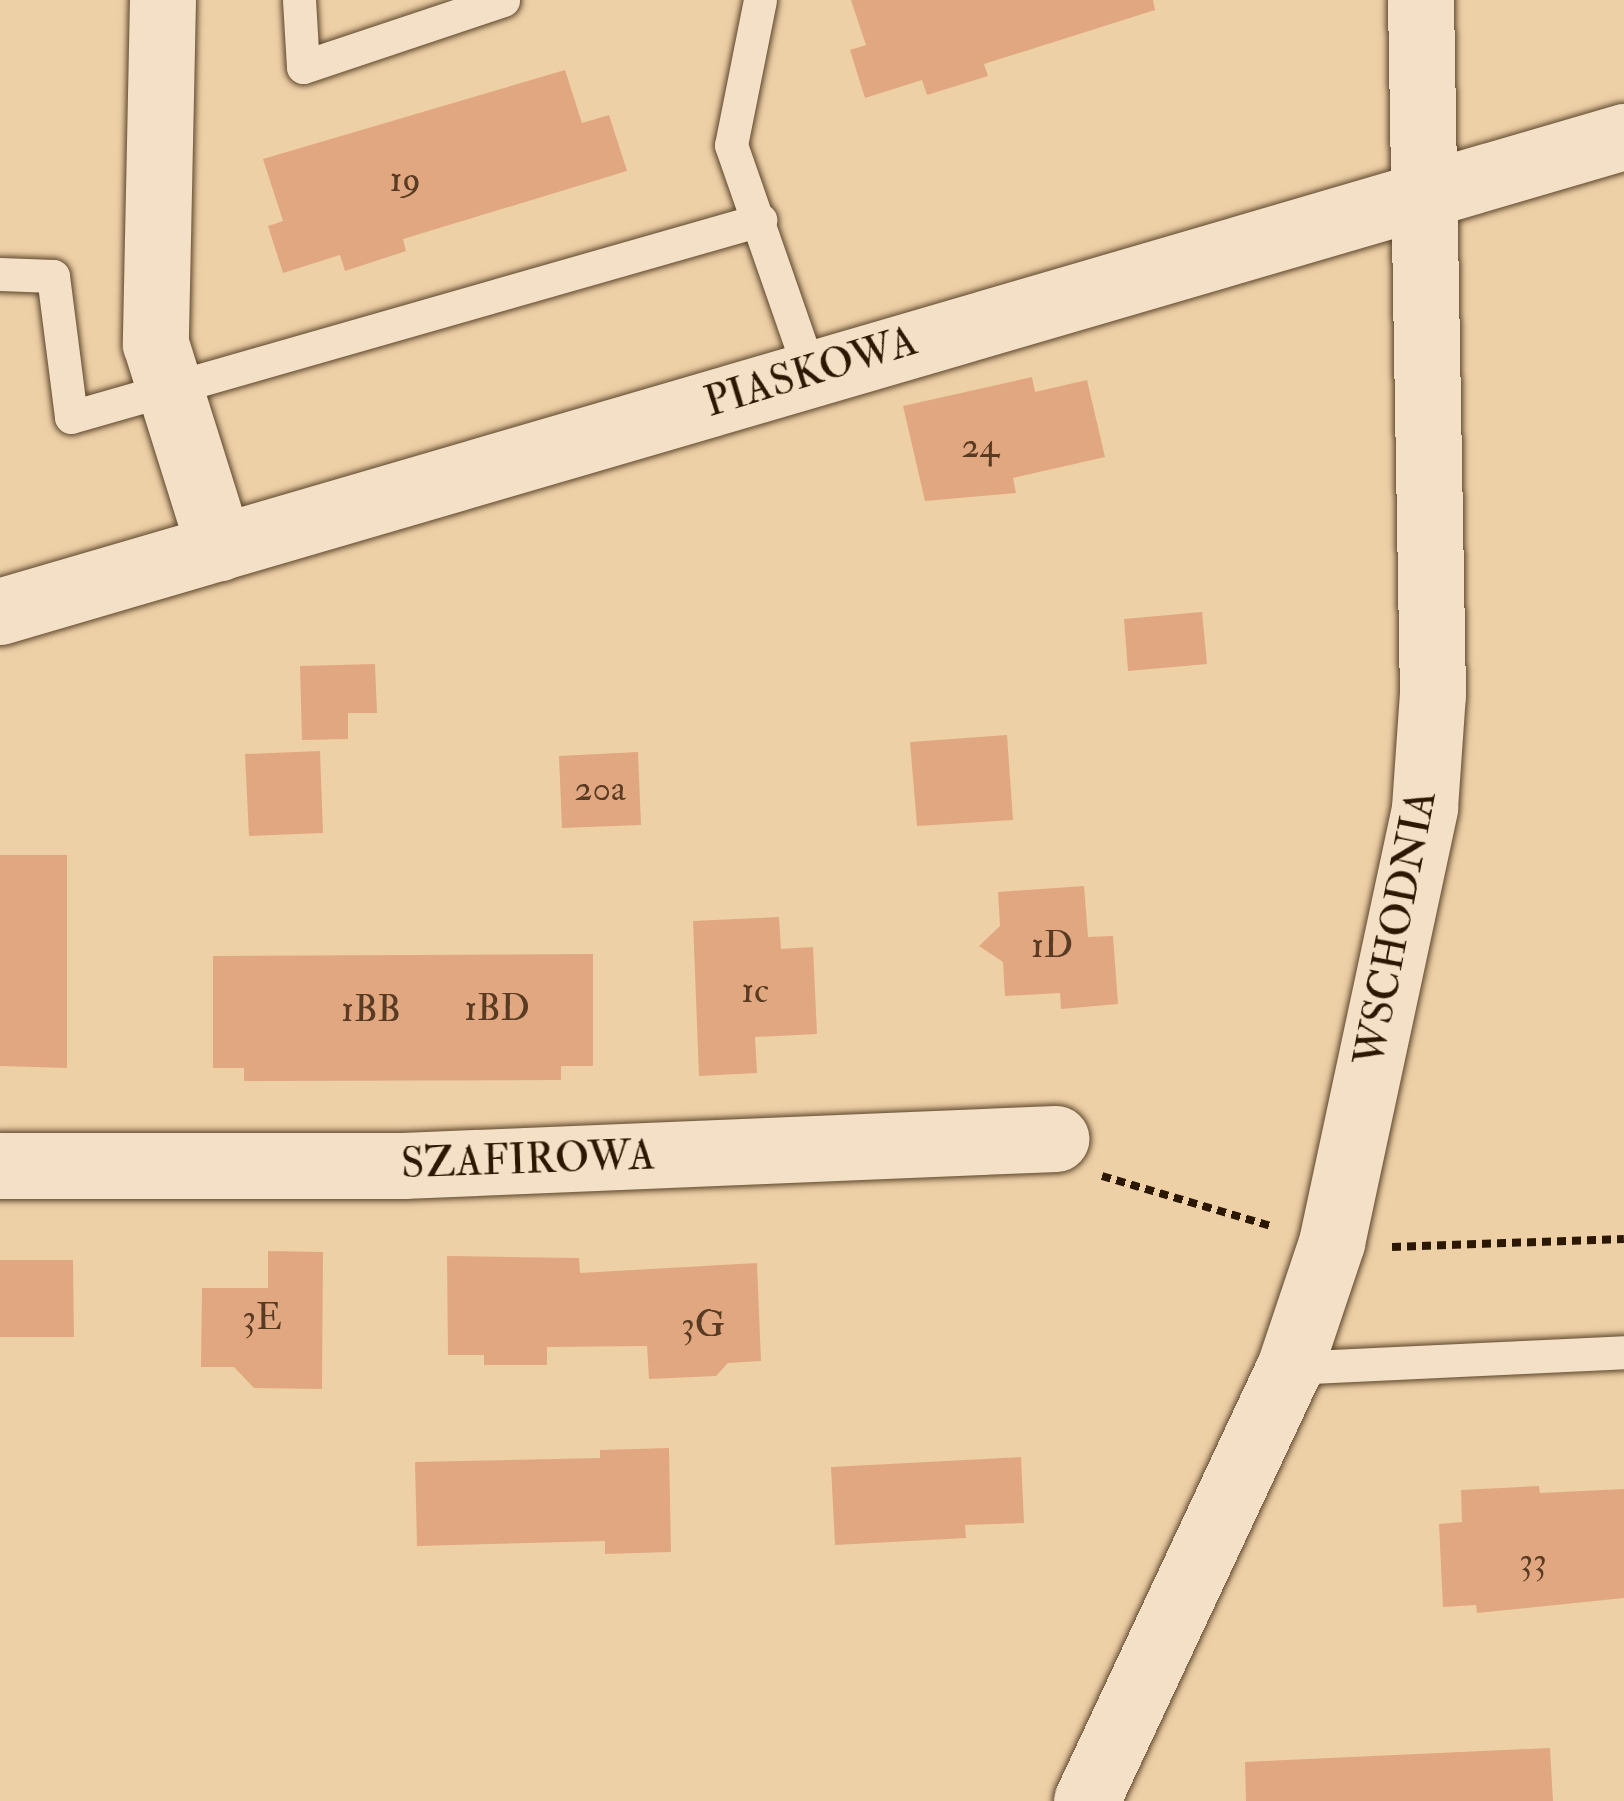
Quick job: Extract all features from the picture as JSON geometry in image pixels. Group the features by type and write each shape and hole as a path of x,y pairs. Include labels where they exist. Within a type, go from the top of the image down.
{"street":[{"path":"163,0 156,344 167,392 220,548"},
{"name":"WSCHODNIA","path":"1087,1801 1290,1368 1332,1243 1425,808 1433,695 1421,0"},
{"name":"PIASKOWA","path":"0,612 1422,190 1624,136"},
{"name":"SZAFIROWA","path":"0,1166 403,1166 1075,1156"}],"lane":[{"path":"299,0 303,67 503,0"},
{"path":"760,0 731,145 809,372"},
{"path":"0,274 53,276 71,417 760,220"},
{"path":"1290,1368 1624,1352"}],"path":[{"path":"1075,1156 1332,1243 1412,1248 1624,1240"}],"building":[{"path":"851,0 1153,0 1155,10 984,64 988,76 927,95 922,80 865,98 850,50 866,45"},
{"path":"565,70 582,123 609,115 627,171 403,239 406,251 345,271 340,255 283,273 268,226 283,221 263,159"},
{"path":"1032,377 1035,392 1087,380 1105,457 1013,478 1016,493 925,501 903,406"},
{"path":"1202,612 1207,664 1128,671 1124,619"},
{"path":"375,664 377,713 348,713 348,739 302,740 300,666"},
{"path":"1007,735 1013,820 917,826 910,742"},
{"path":"320,751 323,833 249,836 245,754"},
{"path":"638,752 641,825 562,828 559,756"},
{"path":"0,855 67,855 67,1068 0,1066"},
{"path":"1084,886 1088,937 1113,936 1118,1004 1061,1009 1060,993 1005,996 1003,962 979,946 1000,926 998,892"},
{"path":"779,917 781,949 813,947 817,1034 755,1037 757,1073 699,1076 693,921"},
{"path":"593,954 593,1066 561,1066 561,1080 244,1081 244,1068 213,1068 213,956"},
{"path":"268,1251 323,1252 322,1389 254,1388 234,1367 201,1367 202,1288 268,1288"},
{"path":"447,1256 579,1258 580,1273 757,1263 761,1361 728,1363 716,1376 649,1379 647,1346 547,1347 547,1365 484,1365 484,1355 448,1355"},
{"path":"0,1260 73,1260 74,1337 0,1337"},
{"path":"669,1448 671,1552 605,1554 605,1541 417,1546 415,1462 600,1458 600,1450"},
{"path":"1021,1457 1024,1523 965,1525 966,1538 835,1545 831,1467"},
{"path":"1539,1486 1540,1493 1624,1489 1624,1598 1477,1613 1476,1605 1443,1607 1439,1524 1462,1522 1461,1490"},
{"path":"1550,1748 1553,1801 1246,1801 1245,1762"}]}
